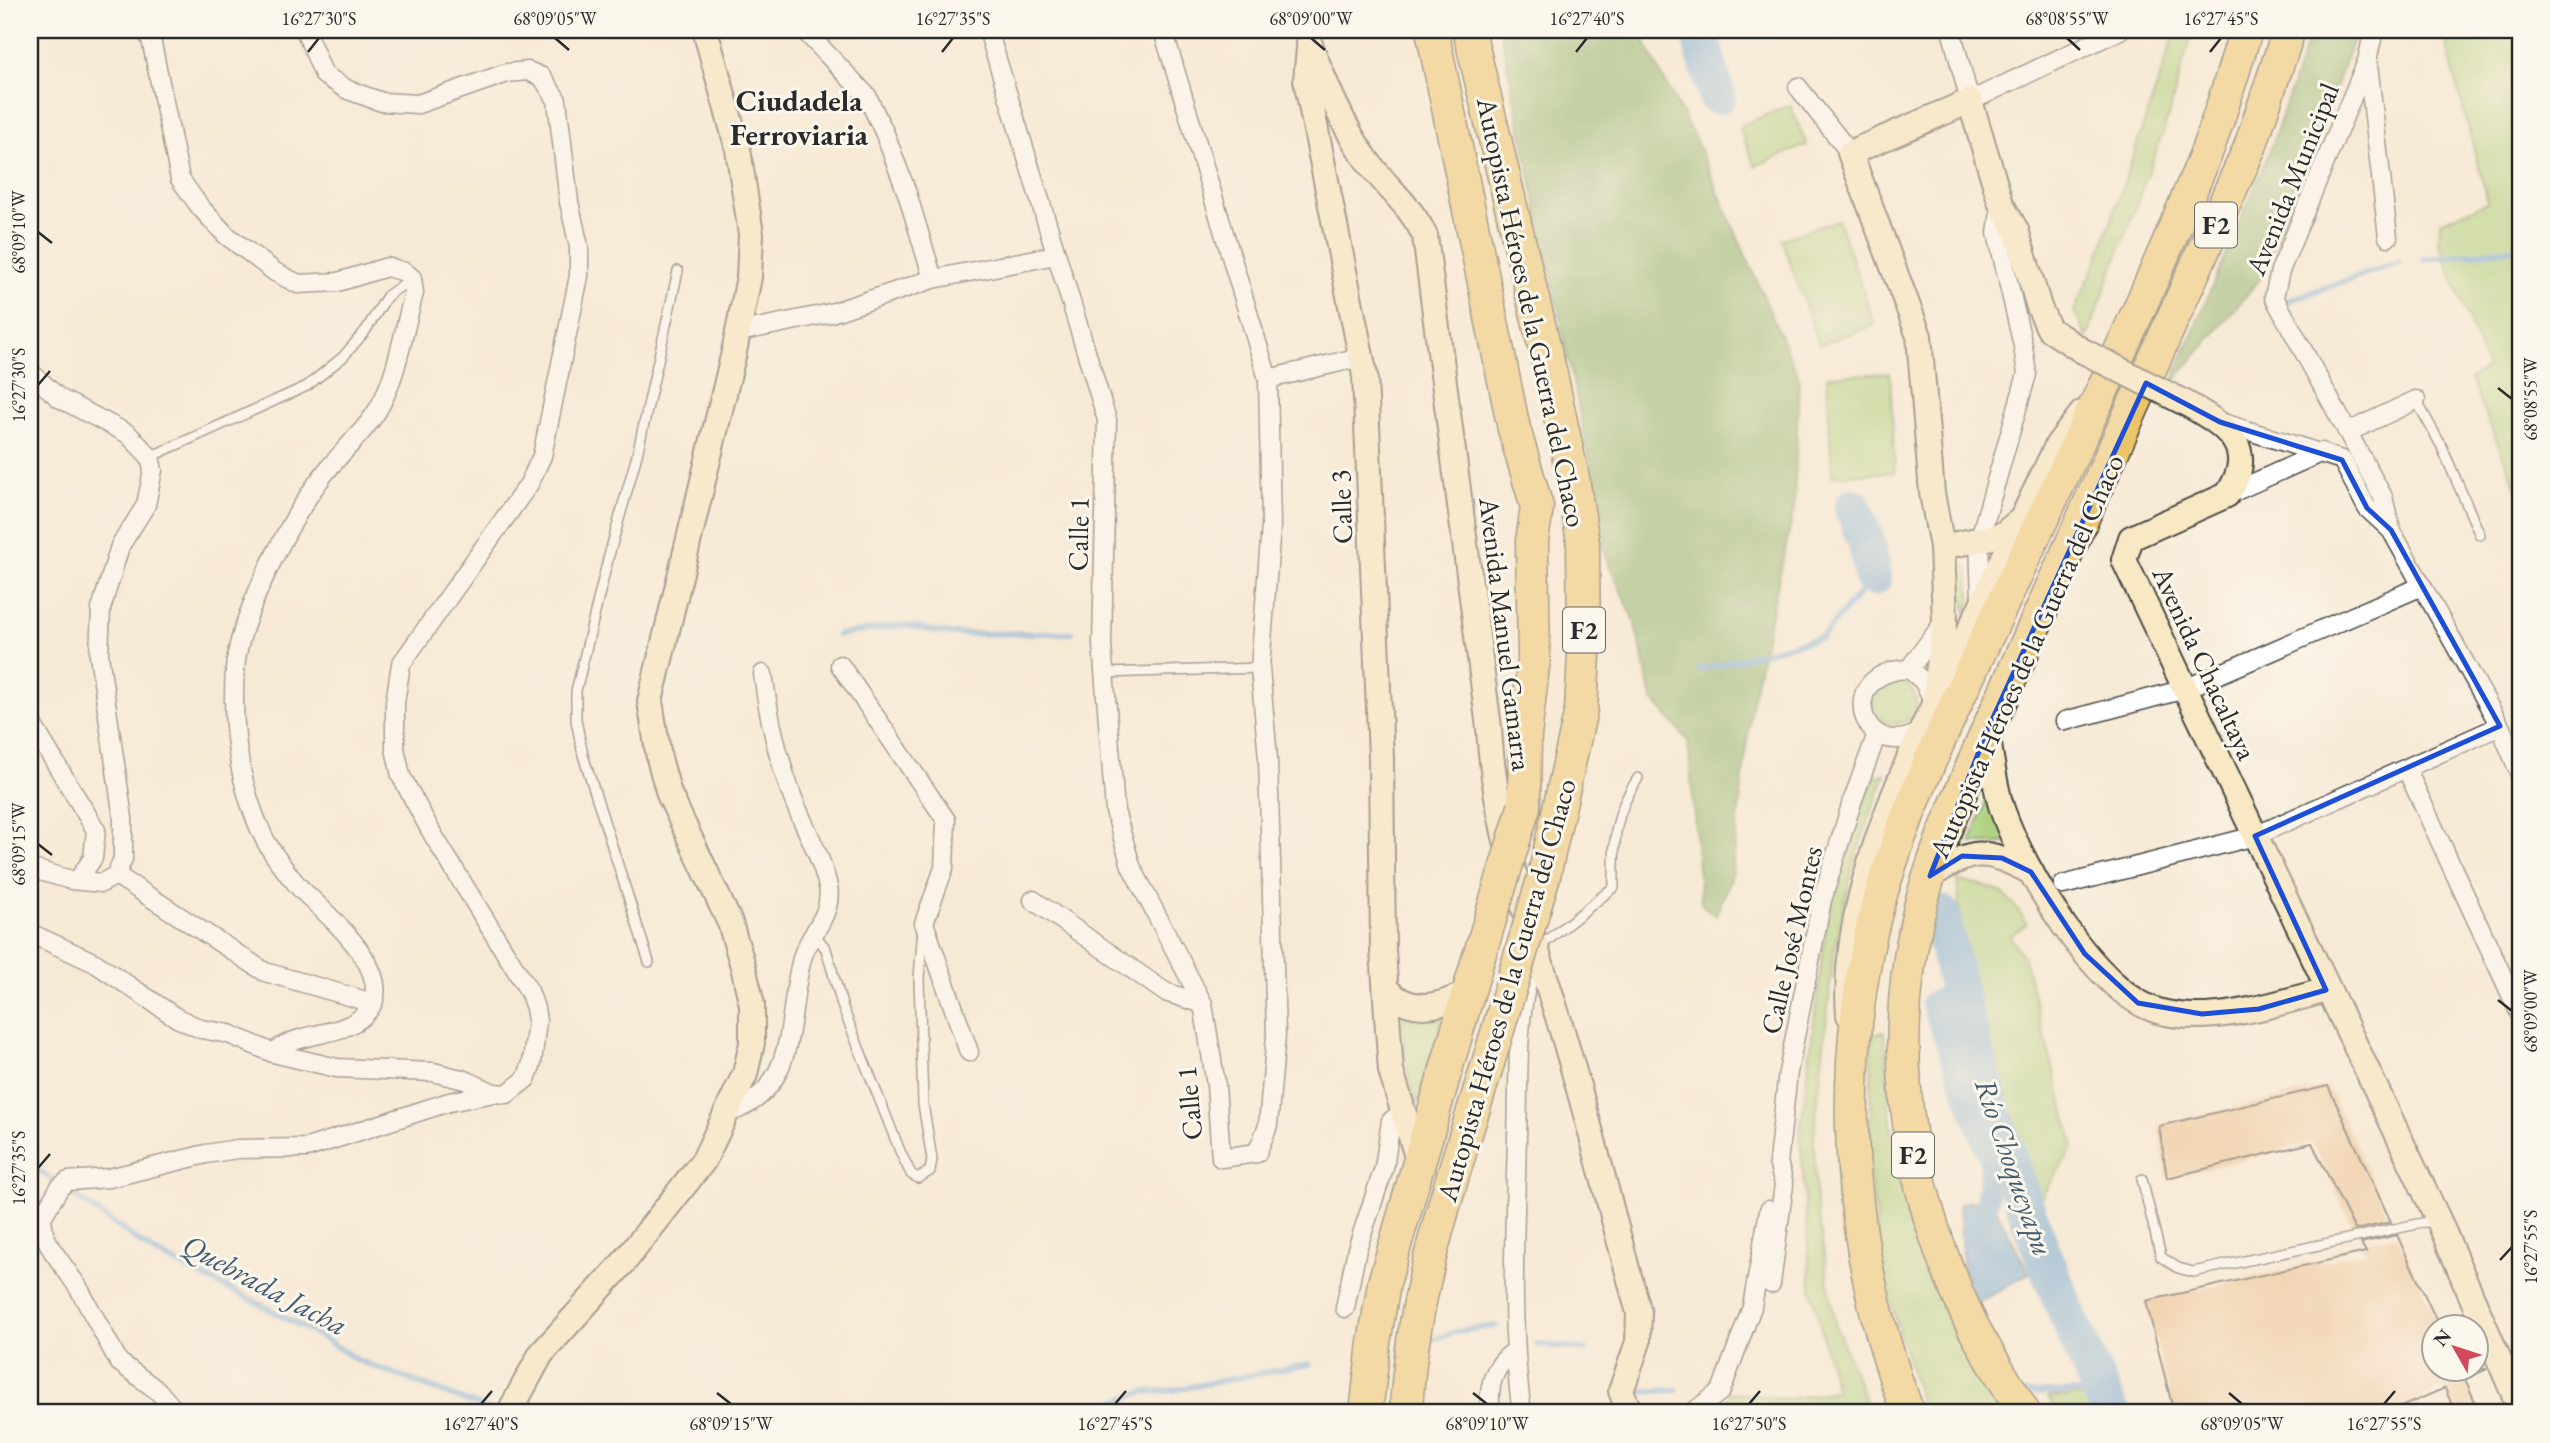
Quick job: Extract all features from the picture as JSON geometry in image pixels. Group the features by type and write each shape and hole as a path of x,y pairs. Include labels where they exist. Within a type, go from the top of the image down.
{"highway":[{"name":"Autopista Héroes de la Guerra del Chaco","path":"1366,1413 1384,1283 1524,807 1525,736 1534,658 1532,541 1536,507 1514,429 1432,30"},
{"name":"Autopista Héroes de la Guerra del Chaco","path":"1406,1413 1411,1339 1422,1283 1544,876 1581,710 1584,654 1583,543 1573,478 1469,30"},
{"name":"Autopista Héroes de la Guerra del Chaco","path":"1908,1413 1891,1370 1870,1287 1857,1205 1852,1115 1853,1068 1867,955 1882,896 1909,818 1965,684 2105,386 2206,152 2246,30"},
{"name":"Autopista Héroes de la Guerra del Chaco","path":"2024,1413 1970,1319 1943,1260 1924,1206 1913,1159 1906,1105 1905,1017 1916,923 1950,819 1987,731 2250,147 2289,30"}],"street":[{"path":"144,30 151,39 180,179 200,208 226,235 275,272 298,284 338,282 387,267 405,272 412,278 414,293 380,405 323,475 288,527 246,626 235,667 238,757 245,792 259,827 279,861 299,886 360,950 375,986 373,1003 365,1015 348,1025 282,1044 273,1053"},
{"path":"177,1413 158,1391 119,1362 78,1287 52,1250 44,1234 42,1217 60,1187 68,1181 109,1178 237,1149 307,1148 449,1102 494,1093 507,1094 526,1079 536,1038 535,1008 529,990 433,835 401,776 395,748 395,702 401,664 529,484 544,446 579,276 579,247 569,202 557,100 552,88 542,77 528,71 507,73 418,104 382,102 348,90 324,75 305,30"},
{"path":"509,1413 541,1354 665,1213 704,1160 746,1074 752,1043 752,1005 730,923 670,794 659,758 650,701 749,277 751,234 738,149 705,30"},
{"path":"804,30 867,96 885,134 907,193 933,279"},
{"name":"Calle 1","path":"988,30 1107,420 1102,645 1115,811 1123,846 1141,888 1203,1004 1216,1085 1221,1158 1257,1153 1268,1126 1276,1035 1268,760 1260,668 1270,526 1268,379 1163,30"},
{"path":"1951,30 2001,204 2016,230 2039,307 2049,329 2081,350 2220,422 2322,452"},
{"path":"1850,153 1970,101 2120,30"},
{"name":"Avenida Municipal","path":"2374,30 2367,61 2280,271 2274,297 2383,497 2391,530 2500,726 2520,774"},
{"name":"Calle 3","path":"1308,36 1306,80 1365,376 1379,717 1383,950 1391,1070 1418,1160"},
{"name":"Avenida Manuel Gamarra","path":"1308,36 1353,136 1369,164 1415,215 1424,236 1489,728 1492,772 1536,951 1556,1012 1639,1313 1638,1342 1621,1391 1630,1413"},
{"path":"2367,61 2388,237"},
{"path":"1798,87 1850,153 1919,336 1932,493 1942,547 1945,621 1934,703"},
{"path":"1982,605 1979,541 2027,374 1997,233 2001,204"},
{"path":"738,332 831,313 933,279 1056,255"},
{"path":"1268,379 1361,357"},
{"path":"30,372 59,398 128,434 150,457 153,470 146,505 120,546 101,609 99,655 123,818 123,859 116,876 102,883 30,868"},
{"path":"1853,1068 1846,976 1867,869 1920,733 2021,519 2058,444 2105,386"},
{"path":"2348,432 2416,400"},
{"path":"2220,422 2240,453 2241,470 2227,495"},
{"path":"2227,495 2322,452"},
{"name":"Avenida Municipal","path":"2322,452 2342,460 2367,508 2391,530"},
{"name":"Avenida Chacaltaya","path":"2227,495 2132,538 2124,560 2326,990 2438,1219 2520,1408"},
{"path":"1942,547 2002,535 2021,519"},
{"path":"2065,722 2185,688 2422,586"},
{"path":"1909,669 1945,621"},
{"path":"839,665 946,820 944,868 924,923 969,1052"},
{"path":"1920,733 1898,740 1877,734 1863,714 1863,694 1874,678 1889,670 1909,669 1923,681 1934,703"},
{"path":"728,1113 755,1101 777,1073 790,1032 803,957 816,935 828,904 828,888 790,790 767,706 763,674"},
{"path":"30,721 96,830 93,858 78,880"},
{"path":"2063,885 2255,836 2500,726"},
{"path":"1987,731 1996,788 2003,812 2031,872 2085,954 2111,983 2138,1003 2161,1012 2202,1014 2259,1009 2326,990"},
{"name":"Calle José Montes","path":"1692,1413 1721,1391 1752,1307 1778,1162 1788,1072 1822,900 1852,802 1877,734"},
{"path":"2407,770 2520,1014"},
{"path":"1930,876 1962,856 1981,853 2002,858 2031,872"},
{"path":"116,876 265,972 373,1003"},
{"path":"1033,900 1165,992 1203,1004"},
{"path":"30,933 95,963 177,1018 201,1029 229,1034 273,1053 337,1068 433,1072 465,1080 494,1093"},
{"path":"1522,1413 1515,1351 1519,1078 1523,997 1536,951"},
{"path":"1386,989 1395,998 1417,1007 1447,1004 1473,977"},
{"path":"1345,1308 1357,1249 1384,1168 1391,1121 1404,1110"},
{"name":"Calle José Montes","path":"1771,1284 1784,1184 1778,1162"},
{"path":"1491,1413 1490,1391 1495,1372 1502,1359 1515,1351"}],"lane":[{"path":"649,962 583,755 576,720 576,691 608,559 638,455 678,271"},
{"path":"150,457 307,386 343,357 366,330 387,296 412,278"},
{"path":"2416,400 2441,445 2480,535"},
{"path":"1104,673 1260,668"},
{"path":"1536,951 1614,887 1614,828 1625,797 1638,778"},
{"path":"816,935 826,949 843,1008 900,1151 911,1174 918,1178 930,1171 932,1158 923,1104 919,978 920,940 924,923"},
{"path":"2142,1179 2161,1257 2178,1268 2193,1272 2438,1219"}],"highlighted area":[{"path":"2146,383 2220,422 2342,460 2367,508 2391,530 2500,726 2255,836 2326,990 2259,1009 2202,1014 2138,1003 2085,954 2031,872 2002,858 1962,856 1930,876 1987,731"}],"green space":[{"path":"1500,30 1642,30 1645,43 1696,141 1799,378 1794,509 1752,702 1731,879 1716,916 1701,904 1688,741 1652,698 1634,620 1604,553 1589,458"},
{"path":"2176,30 2193,30 2164,130 2087,338 2074,311 2098,259"},
{"path":"2311,30 2357,30 2261,278 2170,386 2270,150"},
{"path":"2418,30 2520,30 2520,496 2470,378 2487,368 2439,243 2440,222 2488,202 2443,32"},
{"path":"1790,105 1807,145 1755,166 1739,126"},
{"path":"1838,220 1875,325 1819,345 1782,239"},
{"path":"1890,373 1895,472 1832,476 1827,376"},
{"path":"1954,557 1968,568 1971,598 1966,613"},
{"path":"1894,680 1910,686 1916,702 1910,718 1894,724 1878,718 1872,702 1878,686"},
{"path":"1885,774 1854,862 1834,951 1814,1137 1816,1202 1835,1323 1870,1413 1720,1413 1730,1392 1787,1399 1836,1391 1811,1288 1800,1133 1827,918 1843,855 1874,777"},
{"path":"1991,788 2010,843 1970,843"},
{"path":"1957,880 1999,892 2013,903 2027,924 2010,936 2024,959 2074,1146 2037,1204 1974,1000 1962,938"},
{"path":"1402,1015 1417,1020 1442,1019 1418,1102 1414,1100 1406,1064"},
{"path":"1884,1032 1894,1148 1909,1216 1946,1303 2006,1413 1925,1413 1918,1396 1885,1283 1869,1170 1872,1035"},
{"path":"2111,1396 2118,1413 2057,1413 2048,1397"}],"water":[{"path":"1971,1201 1995,1207 2029,1273 1977,1303 1963,1271 1959,1204"}],"building":[{"path":"2328,1086 2391,1222 2355,1230 2312,1143 2167,1178 2159,1126"},
{"path":"2397,1235 2433,1314 2420,1314 2420,1384 2467,1384 2480,1413 2455,1413 2445,1388 2403,1406 2406,1413 2174,1413 2146,1301 2366,1252 2361,1243"}],"waterway":[{"name":"Río Choqueyapu","path":"1698,30 1717,96"},
{"path":"2424,259 2520,248"},
{"path":"2284,302 2399,262"},
{"name":"Río Choqueyapu","path":"1853,507 1867,544 1873,577"},
{"path":"1699,670 1822,637 1873,577"},
{"path":"838,635 902,625 951,634 1072,633"},
{"name":"Río Choqueyapu","path":"1941,914 1972,1042 2011,1168 2058,1292 2111,1413"},
{"path":"1957,991 1932,1003 1992,1165 1986,1205"},
{"name":"Quebrada Jacha","path":"30,1164 152,1251 254,1301 323,1338 357,1360 498,1413"},
{"name":"Quebrada Jacha","path":"1431,1340 1458,1331 1496,1326"},
{"name":"Quebrada Jacha","path":"1537,1344 1586,1350"},
{"name":"Quebrada Jacha","path":"1080,1413 1143,1392 1174,1390 1310,1364"},
{"name":"Quebrada Jacha","path":"1630,1385 1637,1392 1676,1390"},
{"name":"Quebrada Jacha","path":"2025,1393 2101,1392"}],"district":[{"name":"Ciudadela Ferroviaria","path":"799,118"}]}
